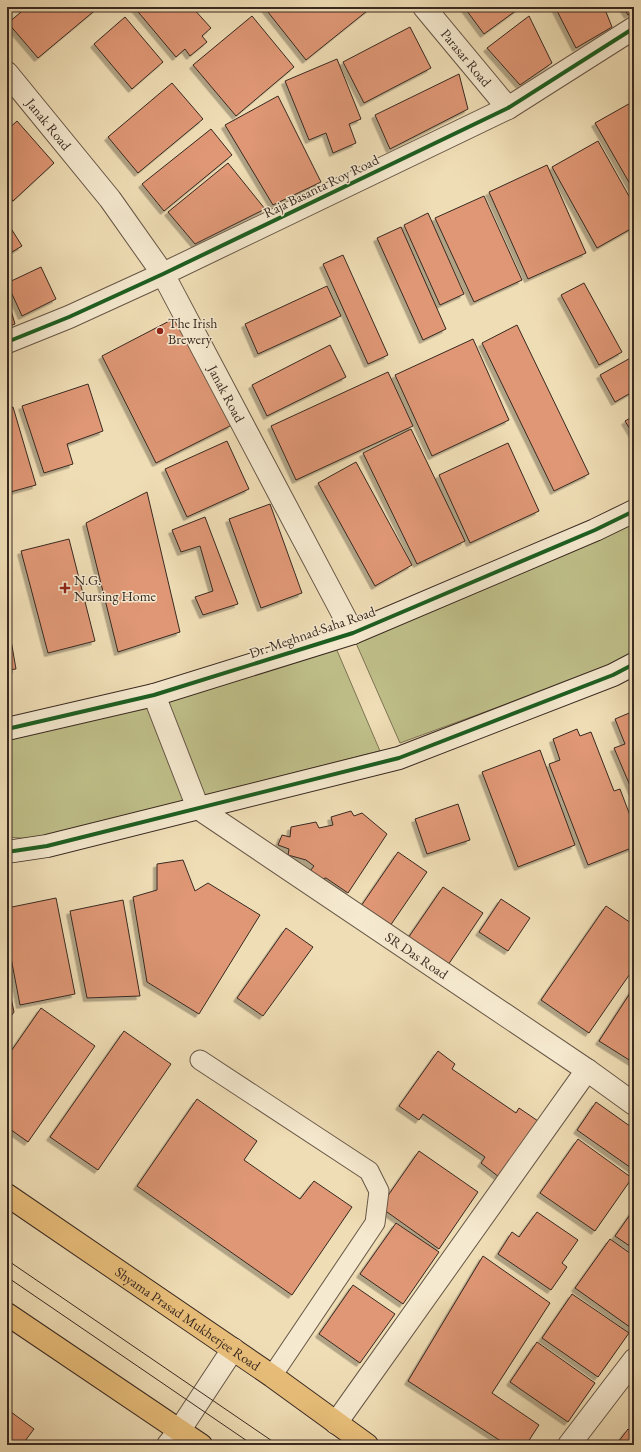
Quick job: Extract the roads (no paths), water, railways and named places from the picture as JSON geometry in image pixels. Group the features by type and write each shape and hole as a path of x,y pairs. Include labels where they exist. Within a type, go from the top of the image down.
{"main road":[{"name":"Shyama Prasad Mukherjee Road","path":"7,1195 272,1376 367,1445"},
{"path":"7,1314 174,1438 201,1445"}],"street":[{"name":"Parasar Road","path":"424,7 508,108"},
{"name":"Raja Basanta Roy Road","path":"7,342 69,317 163,274 508,108 634,28"},
{"name":"Janak Road","path":"7,73 110,199 163,274 353,633"},
{"name":"Dr. Meghnad Saha Road","path":"7,729 154,695 353,633 595,530 634,511"},
{"path":"7,852 47,846 399,758 613,675 634,664"},
{"path":"154,695 198,808"},
{"name":"SR Das Road","path":"198,808 587,1070 634,1104"},
{"path":"336,1422 587,1070"},
{"path":"174,1438 233,1349"},
{"path":"570,1445 634,1360"}],"lane":[{"path":"200,1060 369,1171 379,1191 375,1223 272,1376"}],"tram line":[{"path":"7,1260 278,1445"},
{"path":"7,1277 253,1445"}],"place":[{"name":"The Irish Brewery","path":"160,331"},
{"name":"N.G. Nursing Home","path":"65,588"}]}
